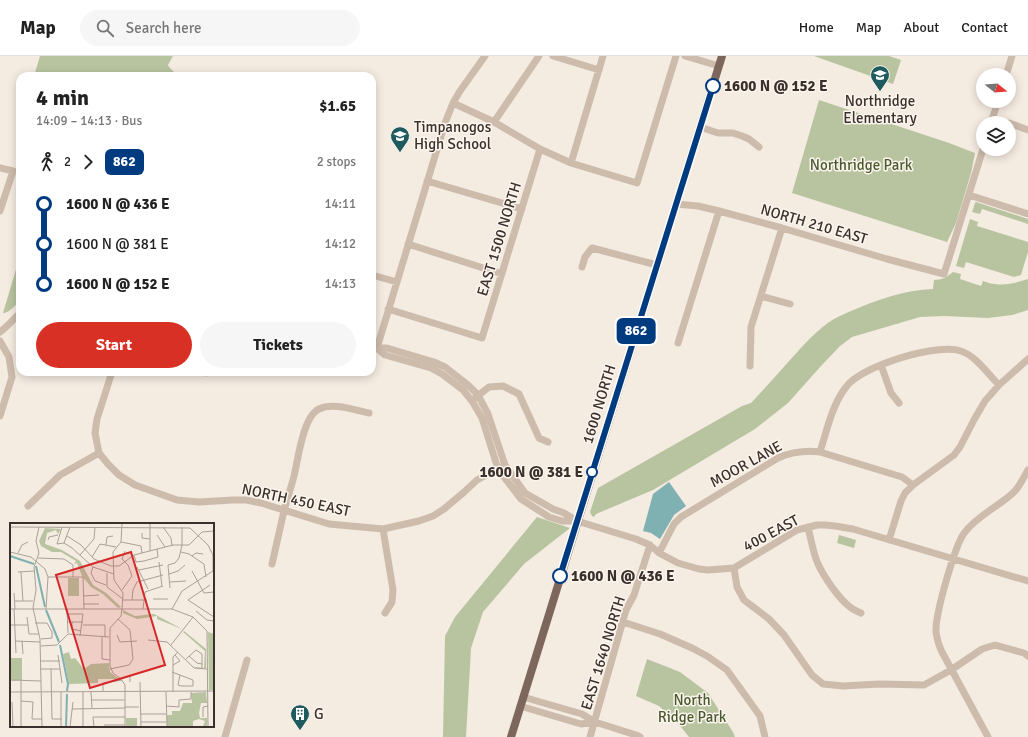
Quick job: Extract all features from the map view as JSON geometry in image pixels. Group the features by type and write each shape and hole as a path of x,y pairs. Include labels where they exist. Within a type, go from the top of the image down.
{"main road":[{"name":"1600 NORTH","path":"511,737 722,56"}],"street":[{"path":"376,342 397,282 445,123 453,103 468,78 485,56"},
{"path":"494,122 539,56"},
{"path":"553,56 599,70"},
{"path":"571,163 603,56"},
{"path":"453,103 494,122 540,149 571,163 637,183 676,56"},
{"path":"685,56 719,66"},
{"path":"1008,68 1012,56"},
{"path":"1016,126 1028,130"},
{"path":"700,127 718,133 733,133 742,136 749,139 759,148"},
{"name":"EAST 1500 NORTH","path":"388,309 482,338 540,149"},
{"path":"981,156 969,195 1028,214"},
{"path":"0,168 13,171 0,211"},
{"path":"427,181 522,209"},
{"name":"NORTH 210 EAST","path":"676,204 698,206 719,211 944,274 969,195"},
{"path":"678,343 719,211"},
{"path":"750,366 751,327 782,228"},
{"path":"408,244 502,274"},
{"path":"582,267 585,257 592,248 657,265"},
{"path":"376,276 397,282"},
{"path":"761,296 790,304"},
{"path":"0,332 16,317"},
{"path":"0,341 9,357 12,377 0,416"},
{"name":"400 EAST","path":"376,347 387,348 434,362 446,367 468,385 478,395 488,414 505,465 526,493 553,509 564,512 577,521"},
{"name":"400 EAST","path":"376,348 385,355 431,368 442,374 463,390 472,401 482,418 498,469 521,499 549,517 562,521 577,521 636,539 650,545 659,553 678,563 699,570 734,568 797,530 825,525 844,527 1028,581"},
{"path":"820,452 835,404 846,386 861,373 881,365 917,352 960,350 972,356 999,385"},
{"path":"890,540 901,501 905,493 912,485 954,455 960,447 985,401 999,385 1028,359"},
{"path":"881,365 891,393 899,403"},
{"path":"28,506 60,475 99,453 95,433 97,419 111,376"},
{"path":"472,401 489,387 503,386 519,394 539,438 548,442"},
{"path":"272,564 301,442 311,417 317,410 324,406 332,405 369,413"},
{"name":"MOOR LANE","path":"659,553 674,524 686,513 786,454 802,451 820,452 902,477 912,485"},
{"name":"NORTH 450 EAST","path":"99,453 119,474 135,485 177,500 199,502 246,500 261,503 329,524 382,529 419,522 433,516 444,509 477,480 505,465"},
{"path":"988,737 950,670 939,645 936,631 936,618 960,538 971,525 1020,485 1028,470"},
{"path":"808,527 817,560 824,574 845,603 852,609 861,613"},
{"path":"382,529 393,590 392,602 385,613"},
{"name":"EAST 1640 NORTH","path":"590,737 626,610 634,595 650,545"},
{"path":"734,568 737,587 744,600 769,619 784,635 812,675 823,684 843,686 880,684 924,685 982,649 995,645 1024,653 1028,656"},
{"path":"623,622 660,634 692,648 707,656 726,670 760,716 765,737"},
{"path":"225,737 247,660"},
{"path":"523,697 582,714 595,722 636,734 640,737"},
{"path":"520,706 581,724 595,722"}],"green space":[{"path":"40,56 173,56 168,65 174,72 35,72"},
{"path":"814,56 889,56 901,60 893,84"},
{"name":"Northridge Park","path":"819,100 975,153 971,173 956,223 947,242 792,193"},
{"path":"976,202 1028,219 1028,224 982,209 980,214 972,212"},
{"path":"970,219 978,222 977,226 1028,242 1028,252 1021,275 1014,277 966,262 964,268 956,266"},
{"path":"16,269 16,304 10,310 3,313"},
{"path":"953,272 961,274 960,279 981,286 983,281 992,284 1004,284 1028,279 1028,310 1012,315 988,318 944,316 920,317 852,337 840,346 788,403 755,429 653,490 596,514 594,517 592,516 590,512 598,488 742,406 751,403 805,344 828,323 851,311 881,299 912,291 933,289 934,280 944,278"},
{"path":"537,517 570,528 524,564 483,612 471,648 466,737 443,737 445,636 455,617"},
{"path":"839,535 856,540 854,548 837,543"},
{"name":"North Ridge Park","path":"647,659 680,672 708,693 735,737 689,737 681,727 659,706 636,696"}],"water":[{"path":"669,482 686,506 674,515 660,539 651,533 643,531 653,494"}],"bus line":[{"name":"862","path":"560,576 713,86"}],"place":[{"name":"1600 N @ 152 E","path":"713,86"},
{"name":"Northridge Elementary","path":"880,92"},
{"name":"Timpanogos High School","path":"400,153"},
{"name":"1600 N @ 381 E","path":"592,472"},
{"name":"1600 N @ 436 E","path":"560,576"},
{"name":"G","path":"300,731"}]}
